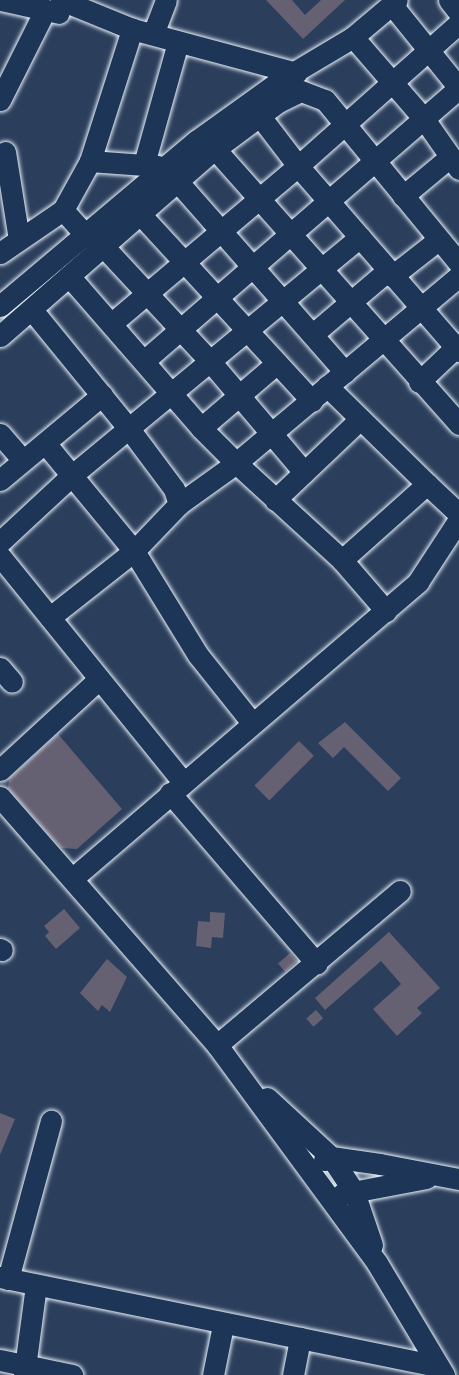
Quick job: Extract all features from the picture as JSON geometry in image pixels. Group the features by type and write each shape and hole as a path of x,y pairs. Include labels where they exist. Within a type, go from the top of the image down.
{"street":[{"path":"1,0 53,5 78,18 90,9 132,29 296,73"},
{"path":"153,34 166,0"},
{"path":"448,0 459,13"},
{"path":"0,336 69,276 95,241 172,174 242,107 353,37 395,2 459,88 287,233 145,360"},
{"path":"0,100 53,5"},
{"path":"112,323 298,166 459,23"},
{"path":"0,253 63,210 90,161 132,29"},
{"path":"353,37 424,119 455,163 403,196"},
{"path":"144,164 178,42"},
{"path":"0,306 95,241 140,214 172,174 216,149 259,115 290,95 309,92 325,100 459,263"},
{"path":"259,115 298,166 390,274 458,348 419,382"},
{"path":"216,149 287,233 352,301 419,382 459,424"},
{"path":"4,152 19,239"},
{"path":"90,161 144,164 172,174 345,372"},
{"path":"63,210 147,292 209,360 304,472"},
{"path":"140,214 218,295 277,363 319,394 360,419 459,514"},
{"path":"0,542 71,476 130,430 172,391 360,237"},
{"path":"313,334 352,301 438,240"},
{"path":"69,276 172,391 201,428 275,500 342,560 386,611"},
{"path":"50,617 134,551 179,504 236,463 459,276"},
{"path":"32,310 130,430 174,489 179,504"},
{"path":"201,428 277,363"},
{"path":"0,480 102,395"},
{"path":"275,500 360,419"},
{"path":"0,434 23,460"},
{"path":"45,443 134,551 198,655 252,723"},
{"path":"342,560 427,484"},
{"path":"73,878 418,582 459,519"},
{"path":"0,556 50,617 177,788 317,964"},
{"path":"0,770 98,680"},
{"path":"0,797 73,878 223,1053 377,1263 441,1371"},
{"path":"223,1053 317,964 400,891"},
{"path":"223,1053 331,1157 354,1191 377,1263"},
{"path":"51,1121 4,1278 300,1338 382,1365 441,1371"},
{"path":"307,1167 331,1157 459,1179"},
{"path":"328,1197 436,1176"},
{"path":"25,1371 36,1285"},
{"path":"213,1375 223,1324"},
{"path":"293,1375 300,1338"},
{"path":"0,1360 25,1371 72,1375"}],"building":[{"path":"266,0 292,0 305,15 321,0 345,0 303,39"},
{"path":"345,722 401,778 388,791 344,747 333,758 318,743"},
{"path":"58,734 122,809 77,849 61,848 8,788 9,779"},
{"path":"299,741 314,756 269,800 254,786"},
{"path":"64,909 80,928 56,949 45,936 49,932 44,926"},
{"path":"210,912 225,913 223,938 212,937 211,948 196,946 198,921 210,922"},
{"path":"389,932 440,988 417,1008 422,1013 397,1036 373,1009 401,984 381,961 325,1010 315,998"},
{"path":"290,953 297,961 285,972 278,963"},
{"path":"107,959 127,977 110,1012 102,1005 98,1011 80,993"},
{"path":"316,1010 323,1018 313,1027 306,1019"},
{"path":"0,1113 15,1119 0,1155"}]}
